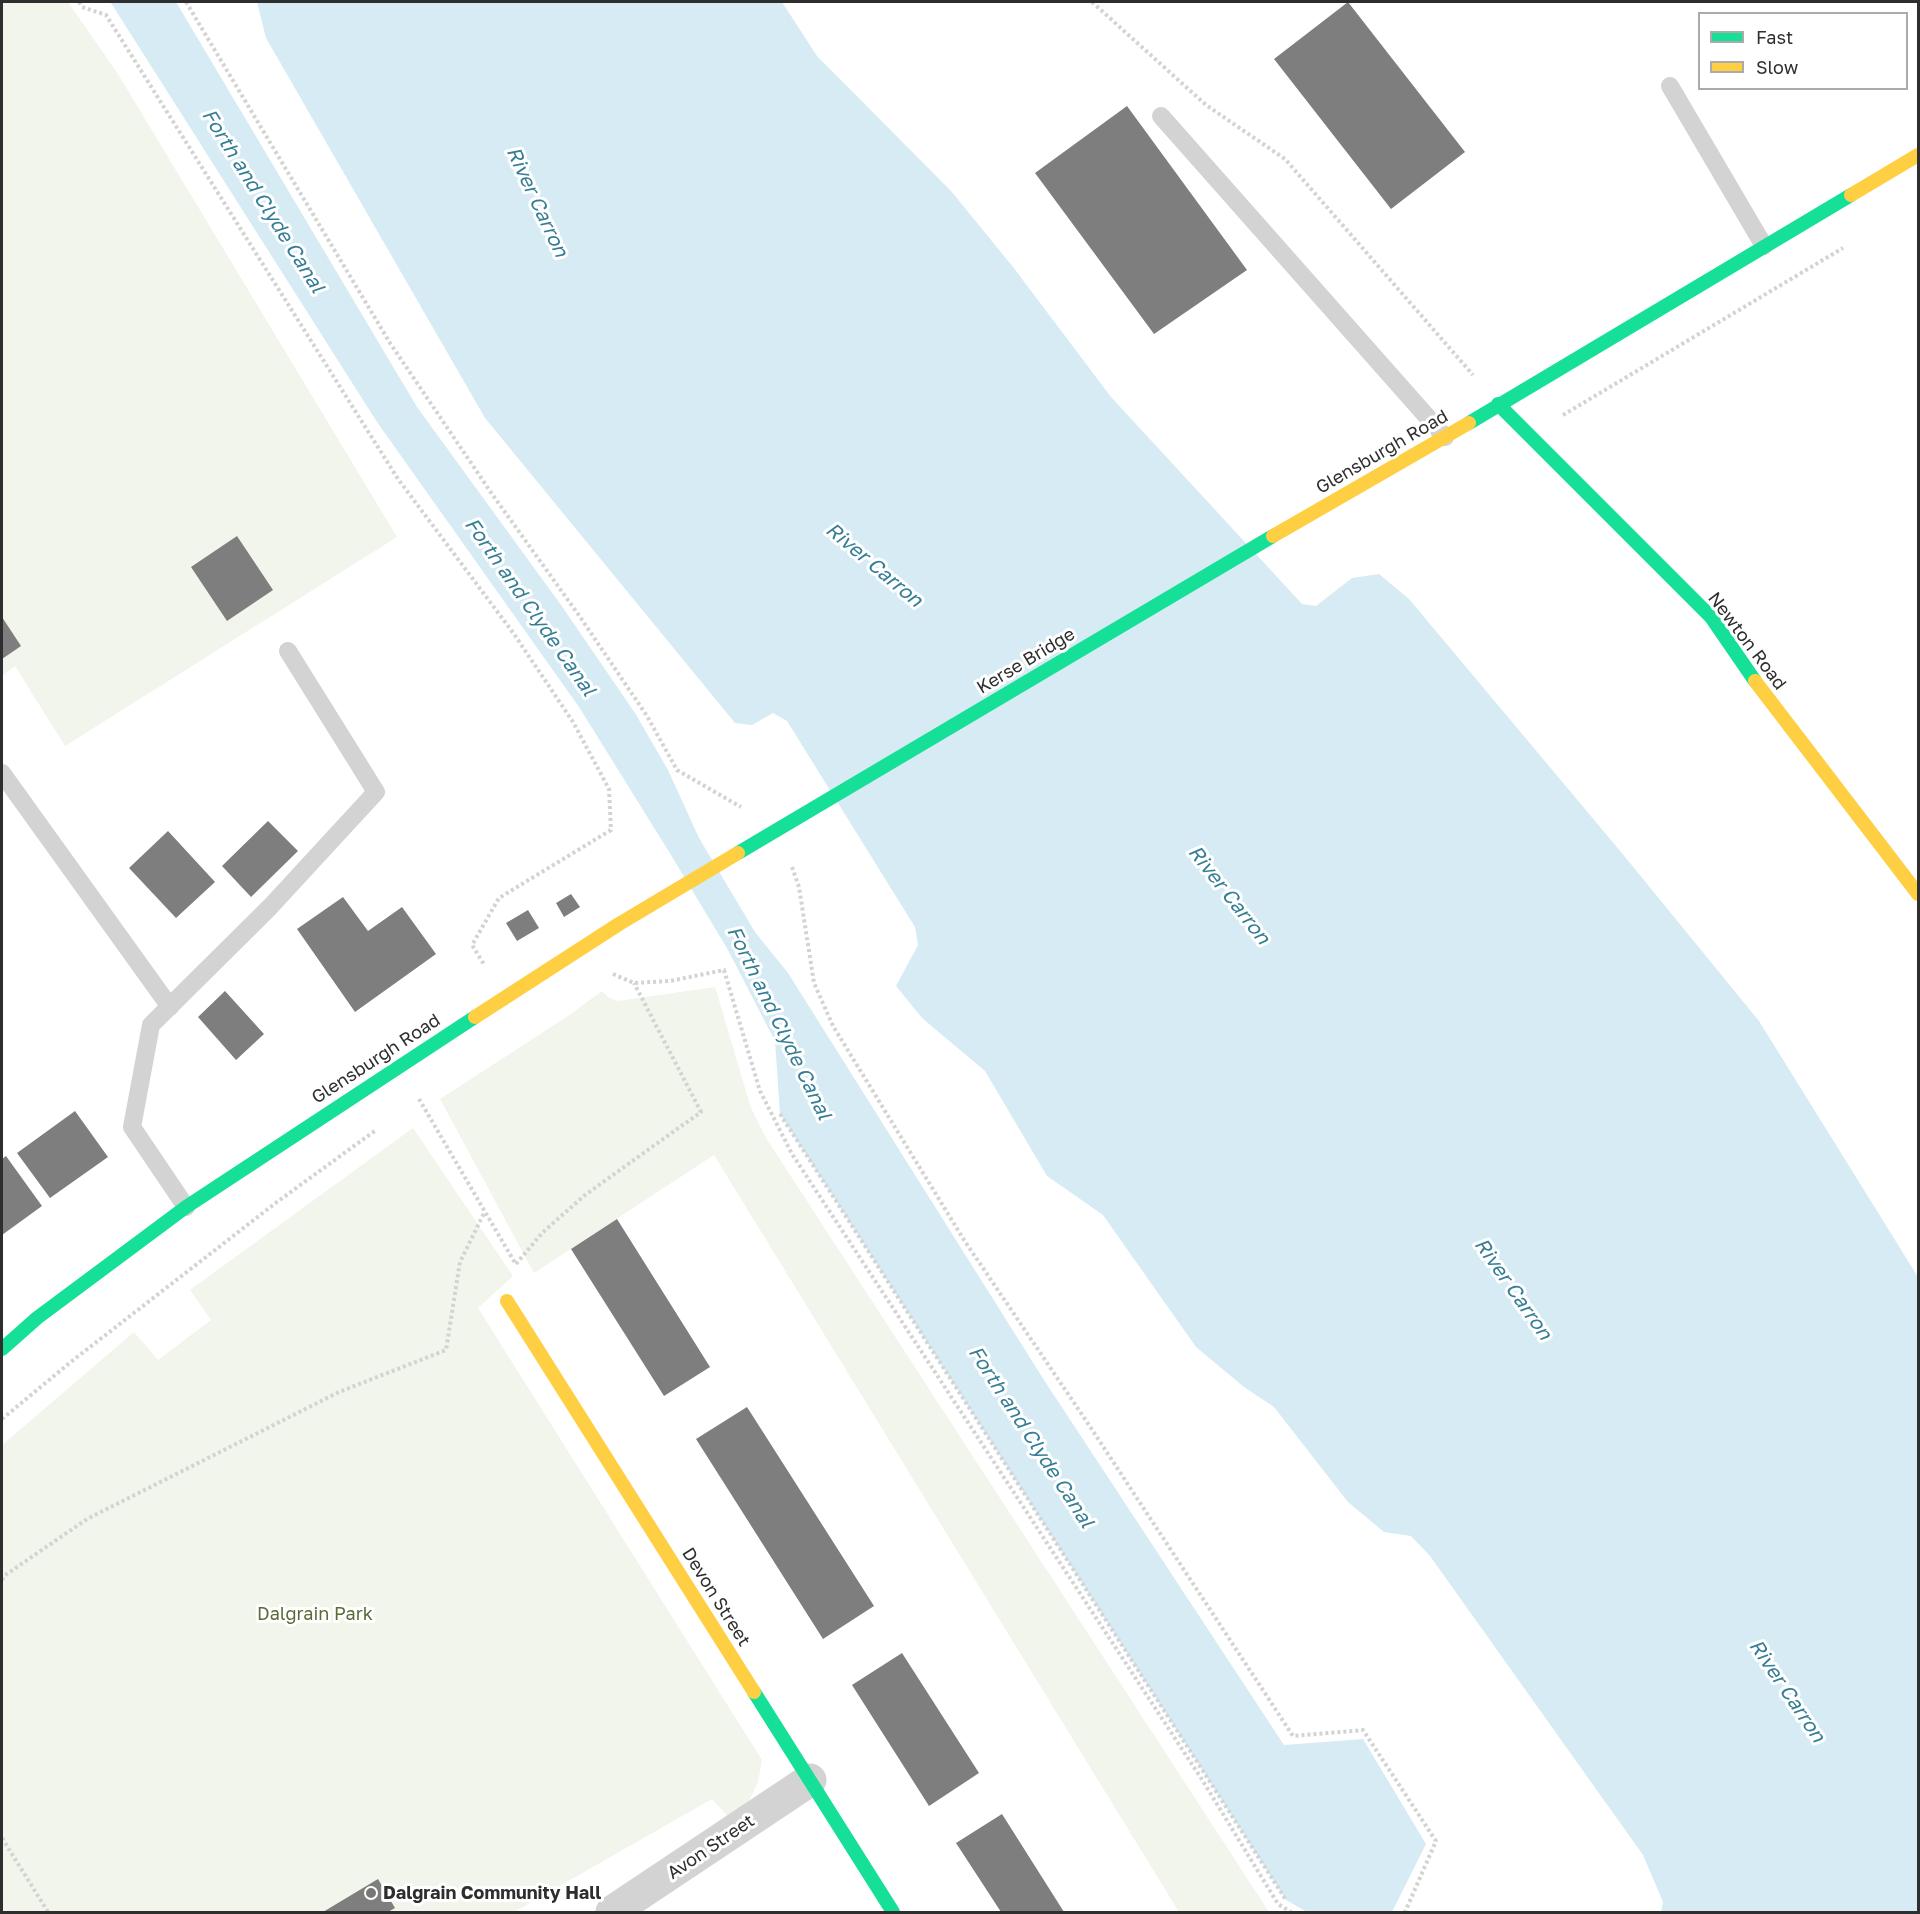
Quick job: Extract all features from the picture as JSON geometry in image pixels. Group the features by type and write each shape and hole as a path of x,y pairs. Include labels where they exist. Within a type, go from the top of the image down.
{"main road":[{"name":"Glensburgh Road","path":"1283,530 1445,437 1918,155"},
{"name":"Newton Road","path":"1498,404 1711,617 1769,700 1918,894"},
{"name":"Kerse Bridge","path":"788,824 1283,530"},
{"name":"Glensburgh Road","path":"2,1349 37,1318 186,1207 387,1072 618,924 788,824"},
{"name":"Devon Street","path":"507,1301 893,1912"}],"street":[{"name":"Avon Street","path":"612,1912 810,1780"}],"lane":[{"path":"1670,86 1764,246"},
{"path":"1161,116 1445,437"},
{"path":"186,1207 132,1127 151,1025 270,908 376,792 288,651"},
{"path":"2,773 170,1006"}],"path":[{"path":"79,2 82,6 106,15 398,479 514,634 573,722 609,789 611,830 499,898 472,945 488,971"},
{"path":"186,2 390,343 492,494 610,660 647,716 677,770 763,822 770,834"},
{"path":"1092,2 1206,105 1285,159 1498,404"},
{"path":"1530,435 1847,246"},
{"path":"791,866 799,886 814,983 833,1026 964,1240 1087,1422 1293,1736 1363,1730 1436,1841 1405,1912"},
{"path":"609,972 634,983 670,981 724,970 760,1090 792,1154 1202,1778 1278,1904 1291,1912"},
{"path":"507,1301 516,1264 543,1232 585,1195 701,1112 634,983"},
{"path":"427,1093 418,1100 516,1264"},
{"path":"780,1114 1286,1900"},
{"path":"2,1419 72,1361 277,1202 381,1127"},
{"path":"2,1580 4,1576 87,1519 339,1392 446,1350 460,1262 485,1211"},
{"path":"2,1838 48,1912"}],"green space":[{"path":"2,2 68,2 118,74 397,537 65,746 15,666 2,676"},
{"path":"715,987 751,1108 766,1138 1269,1912 1179,1912 714,1155 534,1273 440,1099 568,1016 602,991 609,998 618,1001"},
{"name":"Dalgrain Park","path":"413,1128 513,1276 478,1308 762,1760 758,1782 750,1799 733,1822 712,1799 514,1912 2,1912 2,1445 134,1332 158,1360 211,1320 190,1290"}],"water":[{"name":"Forth and Clyde Canal","path":"105,2 176,2 417,407 561,605 635,713 668,770 699,838 755,932 788,973 1044,1380 1284,1745 1363,1739 1426,1844 1392,1912 1307,1912 1286,1900 780,1114 775,1041 728,950 579,707 377,422 111,3"},
{"name":"River Carron","path":"257,2 782,2 817,56 951,191 1013,267 1111,397 1302,604 1316,606 1352,578 1379,574 1409,599 1759,1021 1918,1277 1918,1912 1661,1912 1663,1902 1643,1855 1430,1556 1411,1536 1384,1532 1348,1502 1274,1407 1244,1387 1196,1347 1103,1215 1047,1176 985,1071 922,1018 896,986 918,945 915,927 787,721 773,713 752,725 735,723 485,418 266,38"}],"building":[{"path":"1348,2 1465,152 1391,209 1274,59"},
{"path":"1127,106 1247,270 1154,334 1035,173"},
{"path":"237,536 273,590 227,621 191,567"},
{"path":"2,617 21,646 2,659"},
{"path":"268,821 298,851 251,897 222,866"},
{"path":"168,831 215,882 176,918 129,868"},
{"path":"571,894 580,907 564,917 556,903"},
{"path":"343,897 368,931 402,907 436,954 355,1012 297,929"},
{"path":"528,910 539,928 517,941 506,923"},
{"path":"225,991 264,1034 236,1060 198,1017"},
{"path":"75,1111 108,1157 50,1198 17,1153"},
{"path":"6,1156 42,1206 2,1235 2,1159"},
{"path":"617,1219 710,1367 664,1396 571,1249"},
{"path":"747,1407 874,1606 823,1639 696,1439"},
{"path":"902,1653 979,1773 929,1806 852,1685"},
{"path":"1002,1814 1064,1912 1001,1912 956,1843"},
{"name":"Dalgrain Community Hall","path":"378,1879 395,1908 388,1912 323,1912"}],"traffic: fast":[{"path":"1469,423 1851,195"},
{"path":"1498,404 1711,617 1755,681"},
{"path":"738,853 1273,536"},
{"path":"2,1349 37,1318 186,1207 475,1017"},
{"path":"754,1692 893,1912"}],"traffic: slow":[{"path":"1851,195 1918,155"},
{"path":"1273,536 1469,423"},
{"path":"1755,681 1918,894"},
{"path":"475,1017 619,924 738,853"},
{"path":"507,1301 754,1692"}],"place":[{"name":"Dalgrain Community Hall","path":"371,1893"}]}
